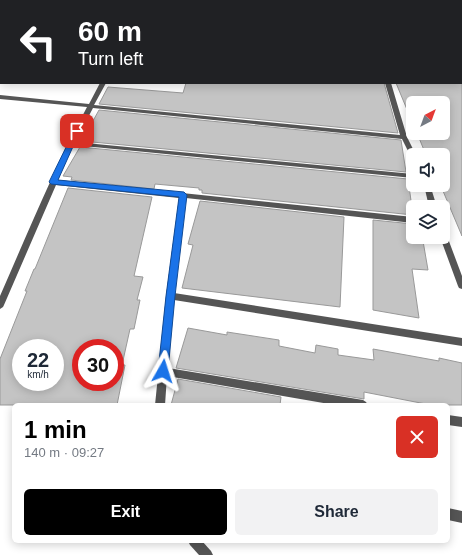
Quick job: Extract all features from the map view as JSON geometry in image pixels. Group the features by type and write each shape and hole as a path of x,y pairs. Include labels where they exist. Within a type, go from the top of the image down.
{"street":[{"path":"0,305 71,143 102,84"},
{"path":"388,84 404,137 410,148"},
{"path":"0,97 404,137"},
{"path":"71,143 406,175"},
{"path":"53,182 406,219"},
{"path":"160,403 170,296 184,195"},
{"path":"446,244 462,286"},
{"path":"170,296 462,342"},
{"path":"163,371 351,403"},
{"path":"450,420 462,422"},
{"path":"450,514 462,517"},
{"path":"196,543 207,555"}],"building":[{"path":"186,84 384,84 398,133 99,104 108,87 183,93"},
{"path":"396,84 462,84 462,236 450,208 450,200 447,200 443,192 450,192 450,148 423,148 420,140 450,140 450,96 406,96 406,107"},
{"path":"99,110 401,140 406,172 82,141"},
{"path":"80,147 406,179 406,192 410,192 411,200 406,200 406,214 202,193 202,190 199,190 199,188 155,184 154,189 71,180 72,177 63,176"},
{"path":"68,188 152,197 134,276 143,277 137,300 140,300 134,329 130,329 124,356 124,339 72,339 72,391 120,391 117,403 12,403 12,405 0,405 0,359 27,291 25,291"},
{"path":"200,201 344,217 340,307 182,288 193,245 188,244"},
{"path":"373,220 406,223 406,244 424,244 428,270 412,269 419,318 373,310"},
{"path":"188,328 227,335 227,332 279,340 279,346 315,353 316,345 338,349 338,355 374,360 373,349 439,361 439,358 462,363 462,405 450,405 450,403 421,403 364,392 364,399 176,368"},
{"path":"178,379 281,397 280,403 172,403"}],"route":[{"path":"77,131 53,182 184,195 170,296 163,371"}]}
